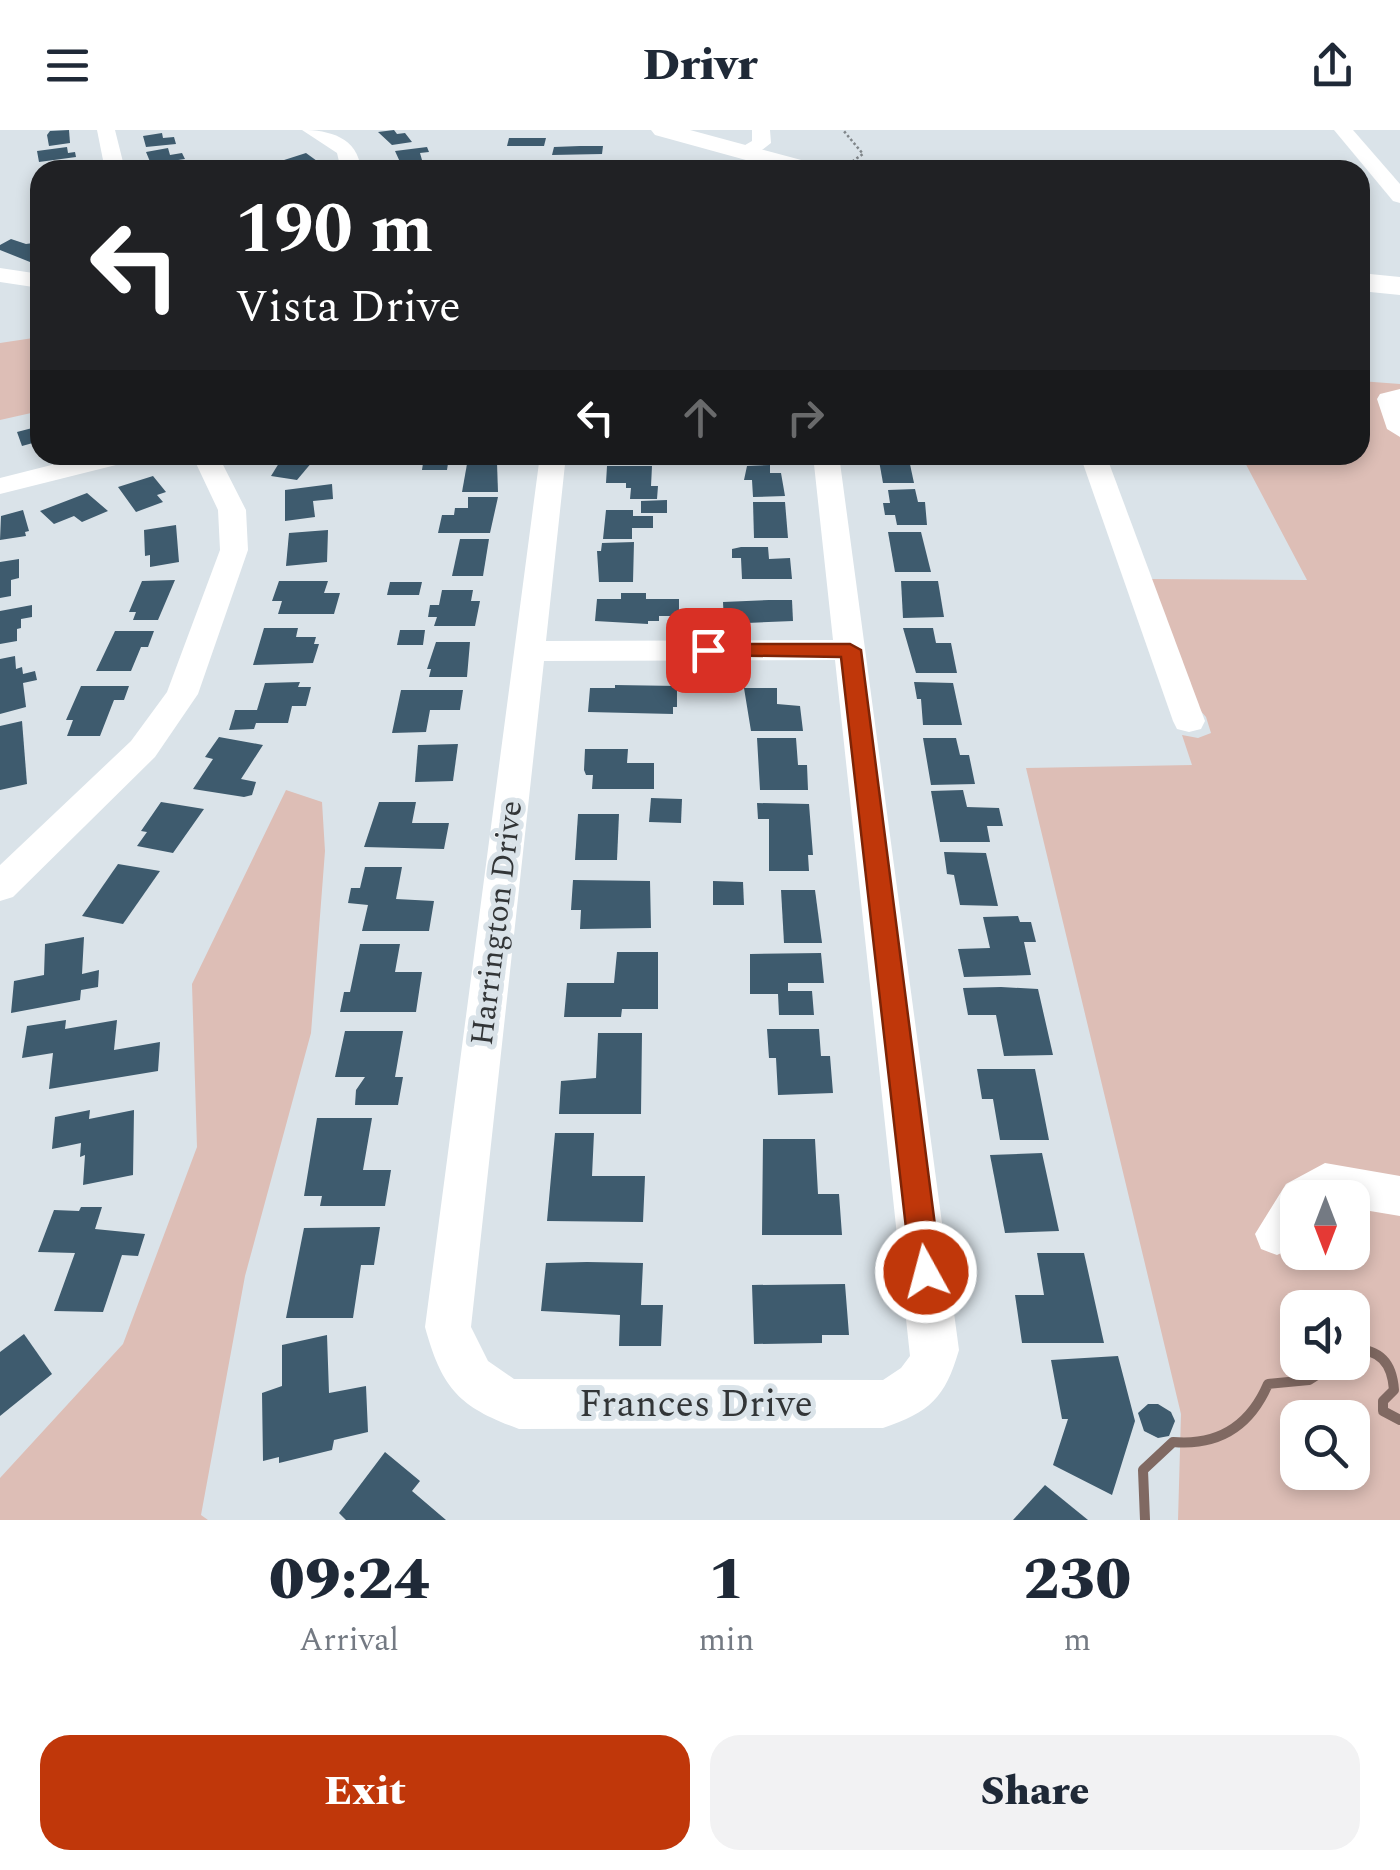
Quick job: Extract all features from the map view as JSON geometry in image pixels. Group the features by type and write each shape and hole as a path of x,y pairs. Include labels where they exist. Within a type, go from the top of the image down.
{"main road":[{"path":"664,130 771,160"},
{"path":"1370,283 1400,286"}],"street":[{"path":"106,130 113,160"},
{"path":"311,130 346,150 349,160"},
{"path":"743,151 762,143 762,130"},
{"path":"1343,130 1369,160"},
{"path":"1370,162 1400,197"},
{"path":"0,275 30,280"},
{"path":"1400,396 1389,399 1400,429"},
{"path":"0,486 83,465"},
{"path":"7,870 143,749 182,694 228,572 236,536 232,510 210,465"},
{"name":"Harrington Drive","path":"475,1384 456,1358 448,1327 552,465"},
{"path":"529,651 850,650 827,465"},
{"path":"1097,465 1190,722"},
{"name":"Frances Drive","path":"475,1384 520,1405 883,1404 904,1398 918,1388 930,1371 936,1350 850,650"},
{"path":"1370,1191 1400,1196"}],"path":[{"path":"842,130 864,154 855,160"}],"shaded area":[{"path":"30,338 30,413 0,420 0,343"},
{"path":"1370,382 1400,384 1400,1520 1178,1520 1181,1414 1026,768 1192,765 1182,735 1198,738 1211,733 1206,717 1191,700 1145,579 1307,580 1246,465 1370,465"},
{"path":"286,790 322,802 325,851 311,1033 245,1276 201,1515 208,1520 0,1520 0,1478 123,1344 197,1147 192,984"}],"building":[{"path":"69,130 70,143 49,146 50,131"},
{"path":"394,130 397,134 405,133 412,142 392,145 378,132"},
{"path":"162,133 163,138 174,137 176,144 146,147 143,136"},
{"path":"509,138 546,138 544,146 507,146"},
{"path":"603,146 602,154 552,155 554,147"},
{"path":"67,147 68,153 75,152 76,157 39,160 37,151"},
{"path":"427,147 429,152 420,153 422,160 399,160 395,151"},
{"path":"168,148 170,155 182,153 185,159 149,160 146,152"},
{"path":"306,153 316,160 284,160"},
{"path":"11,239 30,243 30,262 0,250 0,245"},
{"path":"30,429 30,444 22,446 17,432"},
{"path":"278,465 310,465 297,480 271,476"},
{"path":"423,465 448,465 447,470 422,470"},
{"path":"467,465 497,465 498,492 462,492"},
{"path":"770,465 770,473 781,473 785,496 753,497 752,480 744,480 747,466"},
{"path":"880,465 910,465 914,483 883,483"},
{"path":"607,466 652,466 651,486 658,486 657,499 630,499 631,488 626,488 626,483 606,483"},
{"path":"153,476 166,492 157,495 163,502 136,512 118,487"},
{"path":"332,484 333,499 313,501 315,517 285,521 285,490"},
{"path":"915,489 918,502 925,502 927,525 897,525 895,515 885,515 883,503 890,503 888,490"},
{"path":"87,493 108,511 82,522 74,516 54,524 40,511"},
{"path":"468,497 498,497 490,533 438,533 442,515 454,515 455,508 468,508"},
{"path":"667,500 667,513 641,513 641,501"},
{"path":"753,502 785,502 788,538 754,538"},
{"path":"23,510 29,531 26,536 0,540 1,516"},
{"path":"606,510 633,510 633,516 653,516 653,528 632,528 632,539 603,539"},
{"path":"176,525 179,562 150,567 150,555 145,556 144,530"},
{"path":"328,530 327,562 286,566 289,533"},
{"path":"888,532 921,532 931,572 895,572"},
{"path":"460,539 489,539 483,576 452,576"},
{"path":"634,542 633,582 599,582 597,551 601,551 602,543"},
{"path":"768,547 769,559 790,558 792,579 742,579 741,558 732,558 732,549"},
{"path":"19,559 19,578 11,580 11,596 0,598 0,562"},
{"path":"175,580 158,620 133,620 136,612 129,612 142,581"},
{"path":"279,581 328,581 324,593 340,593 334,614 278,614 282,601 272,601"},
{"path":"901,581 938,581 944,617 903,618"},
{"path":"390,582 422,582 419,595 387,595"},
{"path":"442,590 473,590 471,601 480,601 475,626 434,626 437,617 428,617 430,605 439,605"},
{"path":"621,593 646,593 646,599 679,599 679,616 659,616 659,621 648,624 595,621 597,599 621,599"},
{"path":"792,600 793,621 724,624 723,602"},
{"path":"32,605 32,617 21,619 17,641 0,644 0,611"},
{"path":"264,628 298,628 296,637 316,637 314,644 319,644 313,663 253,665"},
{"path":"903,628 933,628 936,643 951,643 957,673 916,673"},
{"path":"400,630 425,630 423,645 397,645"},
{"path":"115,631 154,631 148,647 141,647 131,671 96,671"},
{"path":"436,642 470,642 467,677 429,677 431,669 427,669"},
{"path":"15,656 16,669 22,667 23,674 35,671 37,680 23,683 26,707 0,714 0,659"},
{"path":"300,682 298,687 311,687 306,706 292,706 288,723 256,723 254,729 229,730 235,710 257,710 265,683"},
{"path":"914,682 953,683 962,725 923,725 921,699 917,699"},
{"path":"81,686 129,686 124,700 114,700 100,736 67,736 73,720 66,720"},
{"path":"677,686 677,707 673,707 673,714 588,712 590,688"},
{"path":"744,688 777,688 777,704 800,706 803,731 751,731"},
{"path":"401,690 463,690 460,710 430,710 426,732 392,733"},
{"path":"22,721 27,784 0,790 0,726"},
{"path":"219,737 263,745 241,779 256,782 252,795 193,789 213,759 205,757"},
{"path":"757,738 796,738 798,765 807,765 808,790 760,790"},
{"path":"923,738 956,738 960,755 969,755 975,784 931,785"},
{"path":"458,744 453,781 415,782 418,745"},
{"path":"585,749 628,749 627,763 654,763 654,789 592,789 593,775 586,775 584,770"},
{"path":"963,790 967,807 999,808 1003,826 987,826 990,842 940,842 931,791"},
{"path":"651,798 682,799 681,823 649,822"},
{"path":"161,802 204,809 173,853 137,846 147,832 141,831"},
{"path":"379,802 416,802 412,823 449,823 444,849 364,847"},
{"path":"757,803 809,804 813,855 808,855 809,871 769,871 769,819 758,819"},
{"path":"578,814 619,814 617,860 575,860"},
{"path":"944,852 986,853 998,906 960,905 954,875 947,874"},
{"path":"118,864 160,871 123,924 82,916"},
{"path":"365,867 402,867 396,899 434,901 429,931 362,931 368,905 348,903 351,888 360,888"},
{"path":"573,880 650,881 651,928 580,929 581,910 571,910"},
{"path":"713,881 743,882 744,905 713,905"},
{"path":"781,890 815,890 822,943 784,943"},
{"path":"1018,916 1020,922 1031,922 1036,942 1024,942 1031,975 964,977 958,949 990,948 983,917"},
{"path":"84,937 82,974 99,970 98,987 81,990 80,1000 11,1013 14,981 44,975 45,944"},
{"path":"360,944 400,944 395,972 422,972 416,1012 340,1012 344,992 350,992"},
{"path":"617,952 658,952 658,1009 622,1009 621,1017 564,1017 567,983 614,983"},
{"path":"821,953 824,983 788,983 788,991 812,991 814,1015 779,1015 778,994 750,994 750,954"},
{"path":"963,988 1038,989 1053,1055 1004,1056 996,1015 968,1015"},
{"path":"66,1020 65,1029 117,1020 114,1050 160,1042 158,1071 49,1089 53,1053 22,1058 27,1026"},
{"path":"767,1029 819,1029 821,1056 830,1056 833,1093 778,1095 776,1058 769,1058"},
{"path":"345,1031 403,1031 395,1077 403,1077 398,1105 355,1105 356,1090 365,1077 335,1077"},
{"path":"598,1033 642,1033 641,1114 559,1114 561,1081 596,1078"},
{"path":"977,1069 1035,1069 1049,1140 1000,1140 993,1099 982,1099"},
{"path":"90,1110 89,1119 134,1110 133,1175 83,1185 85,1155 80,1157 81,1143 52,1149 55,1117"},
{"path":"317,1118 372,1118 363,1170 391,1170 385,1206 320,1206 322,1196 304,1196"},
{"path":"555,1133 594,1133 592,1176 645,1176 643,1222 547,1221"},
{"path":"763,1139 815,1139 818,1194 839,1194 842,1235 762,1235"},
{"path":"1042,1153 1059,1231 1005,1233 990,1155"},
{"path":"81,1207 102,1207 95,1229 145,1234 138,1256 122,1255 103,1312 54,1311 75,1253 38,1252 54,1210 79,1211"},
{"path":"380,1227 374,1265 361,1265 353,1318 286,1318 304,1228"},
{"path":"1037,1253 1084,1253 1104,1343 1022,1343 1015,1295 1044,1295"},
{"path":"546,1263 643,1263 641,1305 663,1305 661,1346 619,1346 620,1315 541,1311"},
{"path":"845,1284 849,1335 822,1335 822,1343 754,1344 752,1285"},
{"path":"24,1334 52,1374 0,1416 0,1352"},
{"path":"327,1335 329,1393 366,1386 368,1432 334,1440 332,1450 279,1463 279,1457 263,1461 262,1393 282,1386 282,1345"},
{"path":"1118,1356 1135,1421 1112,1495 1053,1465 1068,1419 1062,1419 1051,1360"},
{"path":"1148,1404 1158,1404 1171,1412 1175,1421 1169,1436 1158,1438 1144,1431 1138,1413"},
{"path":"385,1452 420,1481 412,1491 446,1520 346,1520 339,1513"},
{"path":"1045,1485 1088,1520 1013,1520"}],"waterway":[{"path":"1370,1351 1383,1359 1391,1372 1394,1390 1383,1401 1383,1411 1400,1420"},
{"path":"1145,1520 1143,1470 1173,1442 1205,1441 1219,1436 1242,1422 1268,1384 1309,1380"}],"route":[{"path":"708,650 850,650 926,1272"}]}
